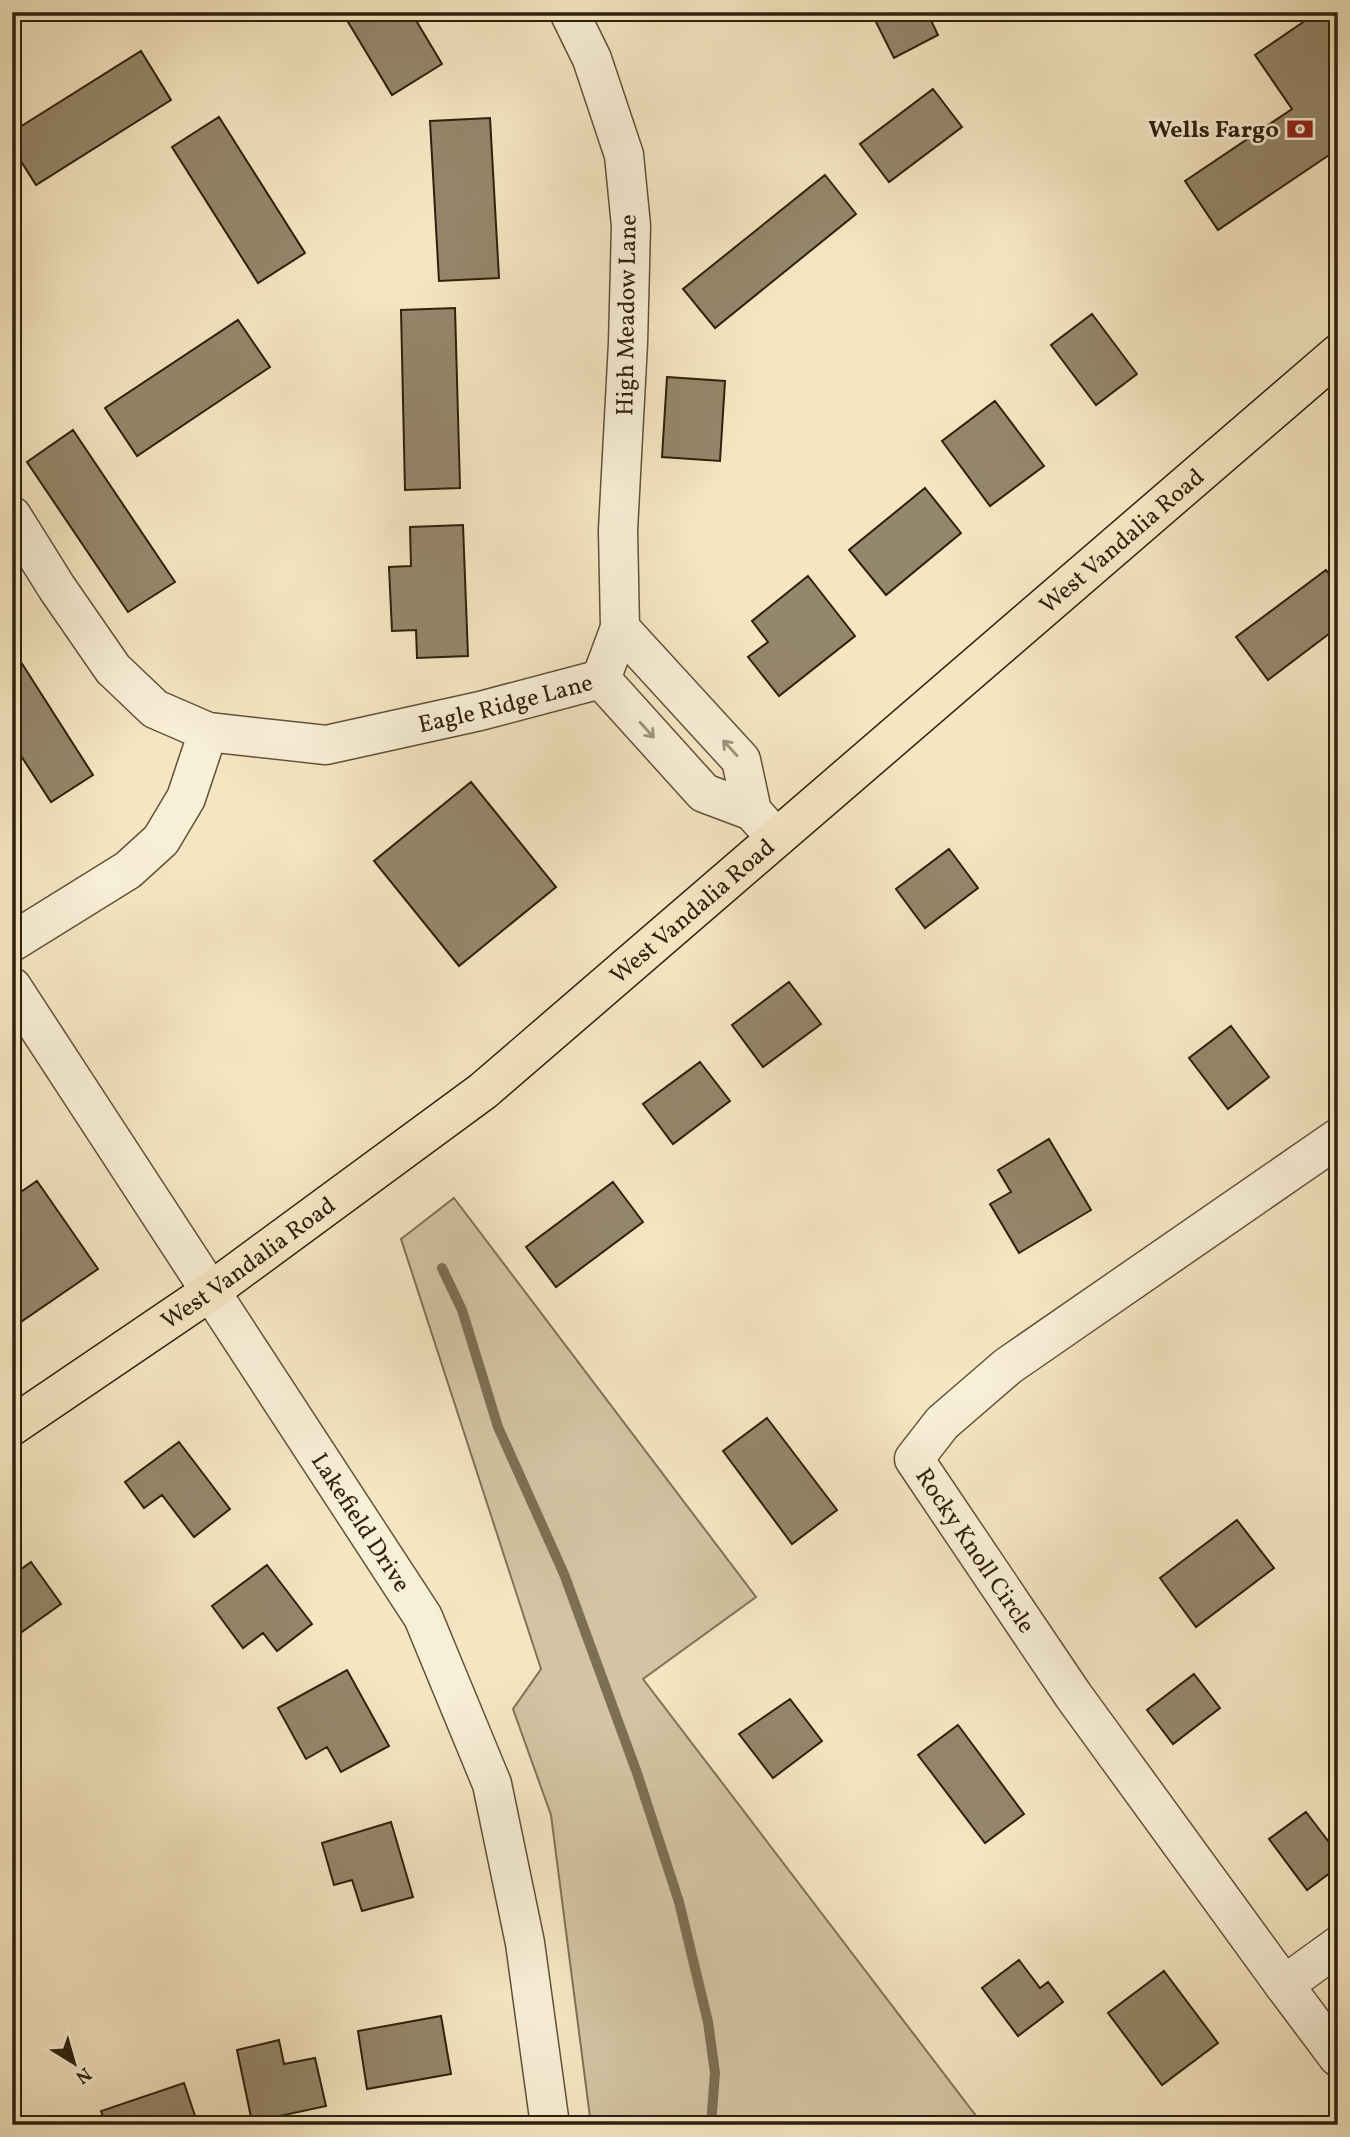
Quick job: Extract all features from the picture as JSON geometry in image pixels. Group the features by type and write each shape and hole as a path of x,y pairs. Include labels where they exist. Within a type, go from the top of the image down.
{"main road":[{"name":"West Vandalia Road","path":"12,1426 211,1291 483,1091 764,825 1338,354"}],"street":[{"name":"High Meadow Lane","path":"569,12 592,59 624,155 631,226 618,530 620,628 601,679"},
{"name":"Eagle Ridge Lane","path":"12,516 57,588 113,669 155,709 208,732 326,745 467,714 601,679 704,793 764,825"},
{"path":"620,628 741,761 764,825"},
{"path":"12,942 128,870 161,840 186,798 208,732"},
{"name":"Lakefield Drive","path":"12,987 423,1617 492,1784 525,1943 550,2125"},
{"name":"Rocky Knoll Circle","path":"1284,1986 1073,1695 914,1459 942,1423 1008,1366 1338,1138"},
{"path":"1338,1945 1284,1986 1338,2057"}],"shaded area":[{"path":"454,1198 756,1597 643,1679 983,2125 591,2125 551,1815 513,1709 541,1669 401,1239"}],"building":[{"path":"342,12 411,12 442,64 392,95"},
{"path":"871,12 927,12 938,35 894,58"},
{"name":"Wells Fargo","path":"1318,12 1330,12 1338,24 1338,149 1218,230 1185,181 1292,109 1255,55"},
{"path":"141,51 171,100 36,185 12,147 12,132"},
{"path":"933,89 962,127 889,182 860,144"},
{"path":"219,117 305,253 258,283 172,147"},
{"path":"490,118 499,278 439,281 430,121"},
{"path":"825,175 856,214 715,328 683,289"},
{"path":"455,308 460,488 405,490 401,310"},
{"path":"1092,314 1137,374 1096,405 1051,345"},
{"path":"238,320 270,367 137,456 105,408"},
{"path":"667,377 725,381 720,461 662,457"},
{"path":"995,401 1044,466 990,506 942,441"},
{"path":"73,430 175,582 128,612 27,462"},
{"path":"925,488 961,533 886,595 849,550"},
{"path":"463,525 468,656 417,658 416,630 392,631 389,567 411,566 410,527"},
{"path":"1326,570 1338,586 1338,627 1268,680 1236,637"},
{"path":"808,576 855,636 779,696 748,657 768,642 752,621"},
{"path":"12,648 93,775 51,802 12,742"},
{"path":"471,782 556,887 459,966 374,861"},
{"path":"949,849 978,888 925,928 896,889"},
{"path":"789,982 821,1024 763,1067 732,1025"},
{"path":"1231,1026 1269,1077 1228,1109 1189,1058"},
{"path":"700,1062 730,1101 673,1144 643,1104"},
{"path":"1049,1139 1091,1210 1019,1253 990,1204 1011,1192 998,1170"},
{"path":"37,1181 98,1269 12,1328 12,1198"},
{"path":"613,1182 643,1222 556,1287 526,1247"},
{"path":"767,1418 837,1510 792,1544 723,1451"},
{"path":"179,1442 230,1509 194,1537 162,1495 144,1508 125,1482"},
{"path":"1237,1520 1274,1568 1196,1627 1160,1578"},
{"path":"31,1562 61,1604 12,1639 12,1576"},
{"path":"267,1565 312,1624 277,1651 263,1633 243,1648 212,1606"},
{"path":"347,1670 389,1746 341,1772 327,1747 306,1759 278,1708"},
{"path":"1194,1674 1220,1708 1173,1744 1147,1710"},
{"path":"790,1699 822,1741 773,1778 739,1734"},
{"path":"958,1725 1024,1814 985,1843 918,1755"},
{"path":"1306,1812 1338,1854 1338,1867 1307,1890 1269,1839"},
{"path":"391,1822 413,1897 362,1911 352,1880 334,1885 322,1843"},
{"path":"1019,1960 1040,1988 1048,1982 1063,2002 1018,2036 982,1988"},
{"path":"1164,1971 1218,2043 1162,2085 1108,2013"},
{"path":"441,2016 451,2074 367,2089 358,2031"},
{"path":"279,2040 284,2064 315,2058 326,2106 252,2122 237,2050"},
{"path":"184,2083 198,2125 106,2125 101,2111"}],"waterway":[{"path":"442,1268 462,1310 498,1427 564,1574 637,1773 679,1902 708,2022 715,2073 711,2125"}],"place":[{"name":"Wells Fargo","path":"1300,129"}]}
